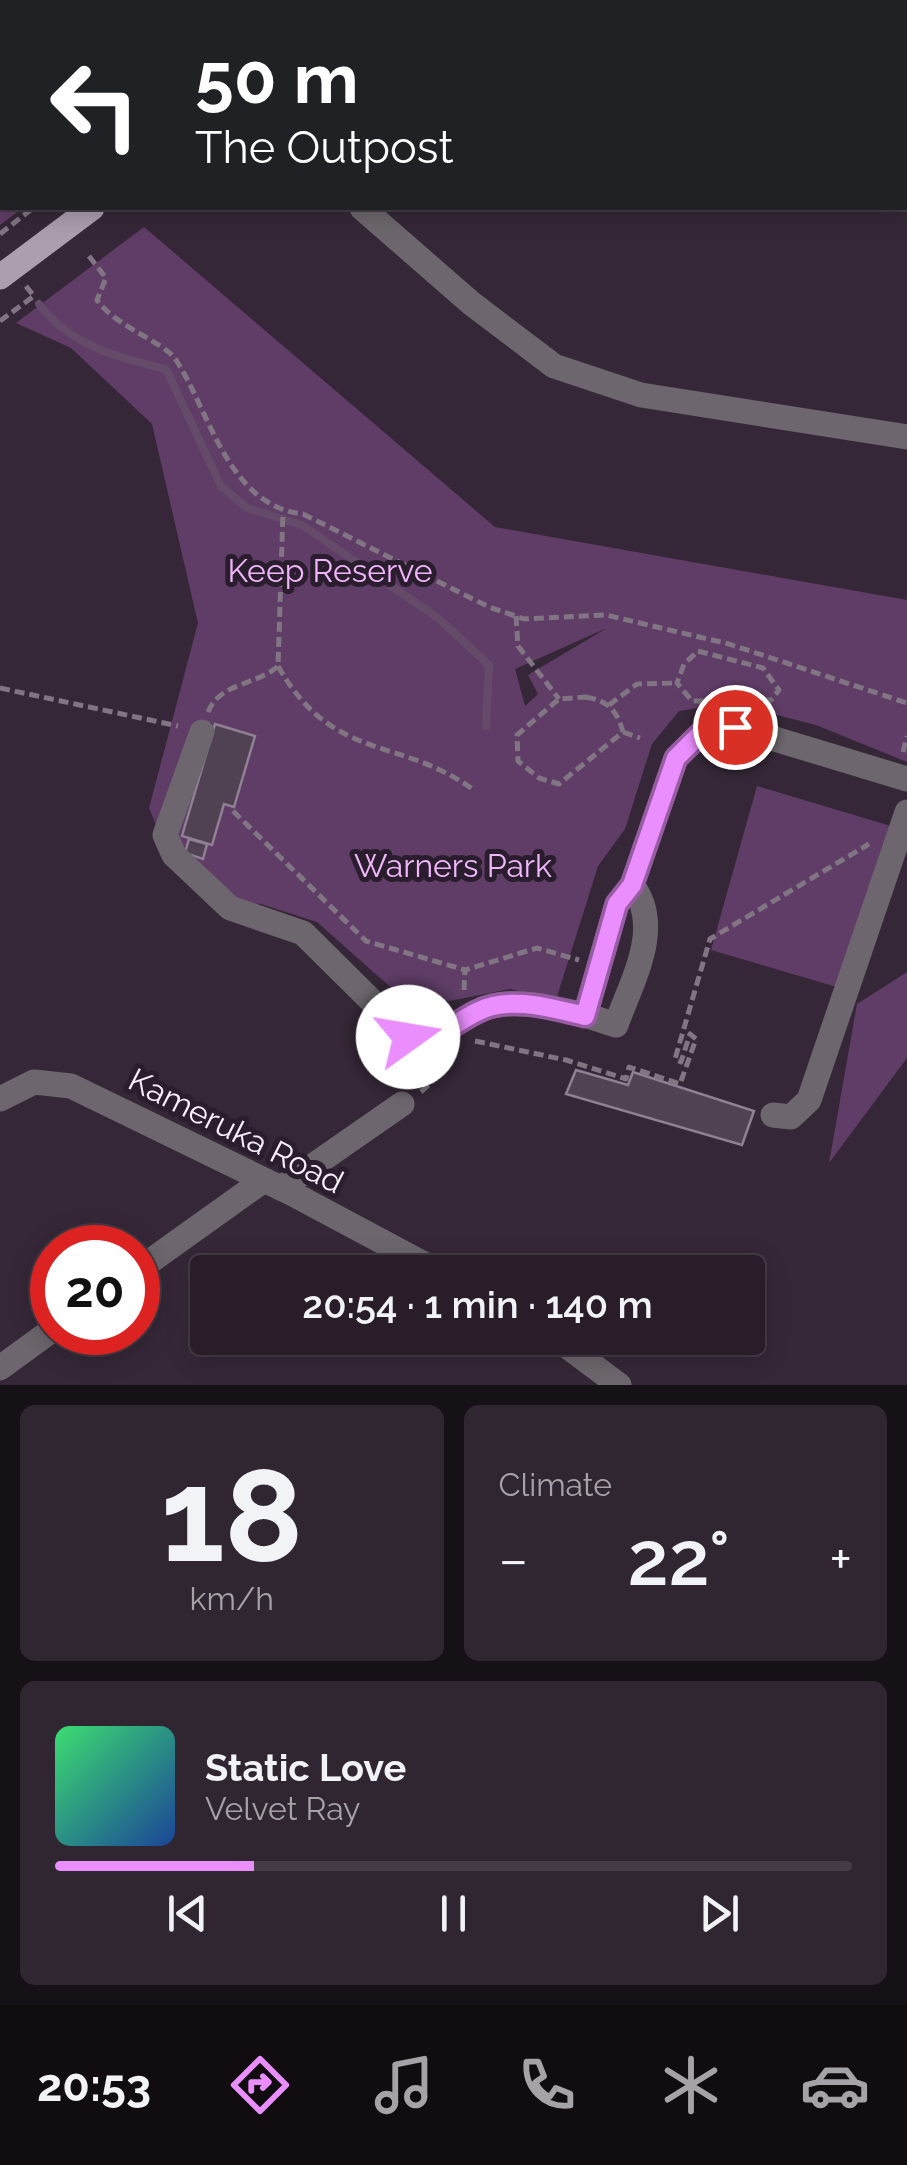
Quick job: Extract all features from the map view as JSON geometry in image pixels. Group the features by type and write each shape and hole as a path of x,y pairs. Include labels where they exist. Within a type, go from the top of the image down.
{"main road":[{"path":"0,277 89,210"}],"street":[{"path":"364,210 471,303 554,366 641,395 907,438"},
{"path":"585,1016 617,904 632,885 676,758 702,732 735,727 907,780"},
{"path":"202,732 165,835 181,863 230,908 303,933 408,1037 424,1040 488,1007 513,1003 616,1025 647,934 646,903 632,885"},
{"path":"773,1116 791,1117 809,1100 904,818"},
{"name":"Kameruka Road","path":"0,1100 34,1082 71,1086 407,1255"},
{"path":"160,1256 402,1104"},
{"path":"0,1368 30,1346"},
{"path":"579,1355 619,1385"}],"path":[{"path":"0,234 30,210"},
{"path":"89,256 106,278 97,300 134,334 176,357 222,453 250,485 283,512 303,514 488,607 516,616 606,615 766,656 907,704"},
{"path":"0,321 34,296"},
{"path":"283,512 278,666 298,702 342,734 379,751 420,759 474,790"},
{"path":"516,616 518,646 560,699"},
{"path":"698,650 763,668 779,690 772,700 760,700 738,688 705,701 692,701 676,682 684,664 698,650"},
{"path":"763,668 766,656"},
{"path":"0,688 202,732 210,705 236,685 269,674 278,666"},
{"path":"609,706 637,684 676,682"},
{"path":"586,696 609,706 619,717 623,732 559,784 539,778 518,761 518,734 541,710 560,699 586,696"},
{"path":"623,732 640,738"},
{"path":"233,811 366,940 465,970"},
{"path":"458,1037 566,1060 626,1079 629,1067 680,1084 696,1039 690,1034 682,1062 676,1060 710,939 904,818"}],"green space":[{"path":"0,210 20,210 0,225"},
{"path":"144,227 495,527 907,600 907,762 816,725 730,703 679,711 652,744 625,829 598,866 556,1000 510,989 414,1008 317,922 261,904 211,900 165,847 149,808 198,623 152,424 71,348 16,323","holes":["607,628 528,675 538,694 525,706 515,669"]},
{"path":"757,786 891,826 840,988 711,950"},
{"path":"907,972 907,1058 829,1163 857,1004"}],"building":[{"path":"215,724 255,736 234,807 224,804 212,845 182,836"},
{"path":"189,839 207,844 203,859 185,853"},
{"path":"576,1070 628,1085 633,1072 754,1111 742,1145 566,1094"}],"waterway":[{"path":"39,304 79,339 112,354 166,369 221,486 247,508 302,525 438,618 489,665 486,726"}],"route":[{"path":"408,1037 424,1040 488,1007 513,1003 585,1016 617,904 632,885 676,758 702,732 735,727"}],"park label":[{"name":"Keep Reserve","path":"330,571"},
{"name":"Warners Park","path":"453,866"}]}
